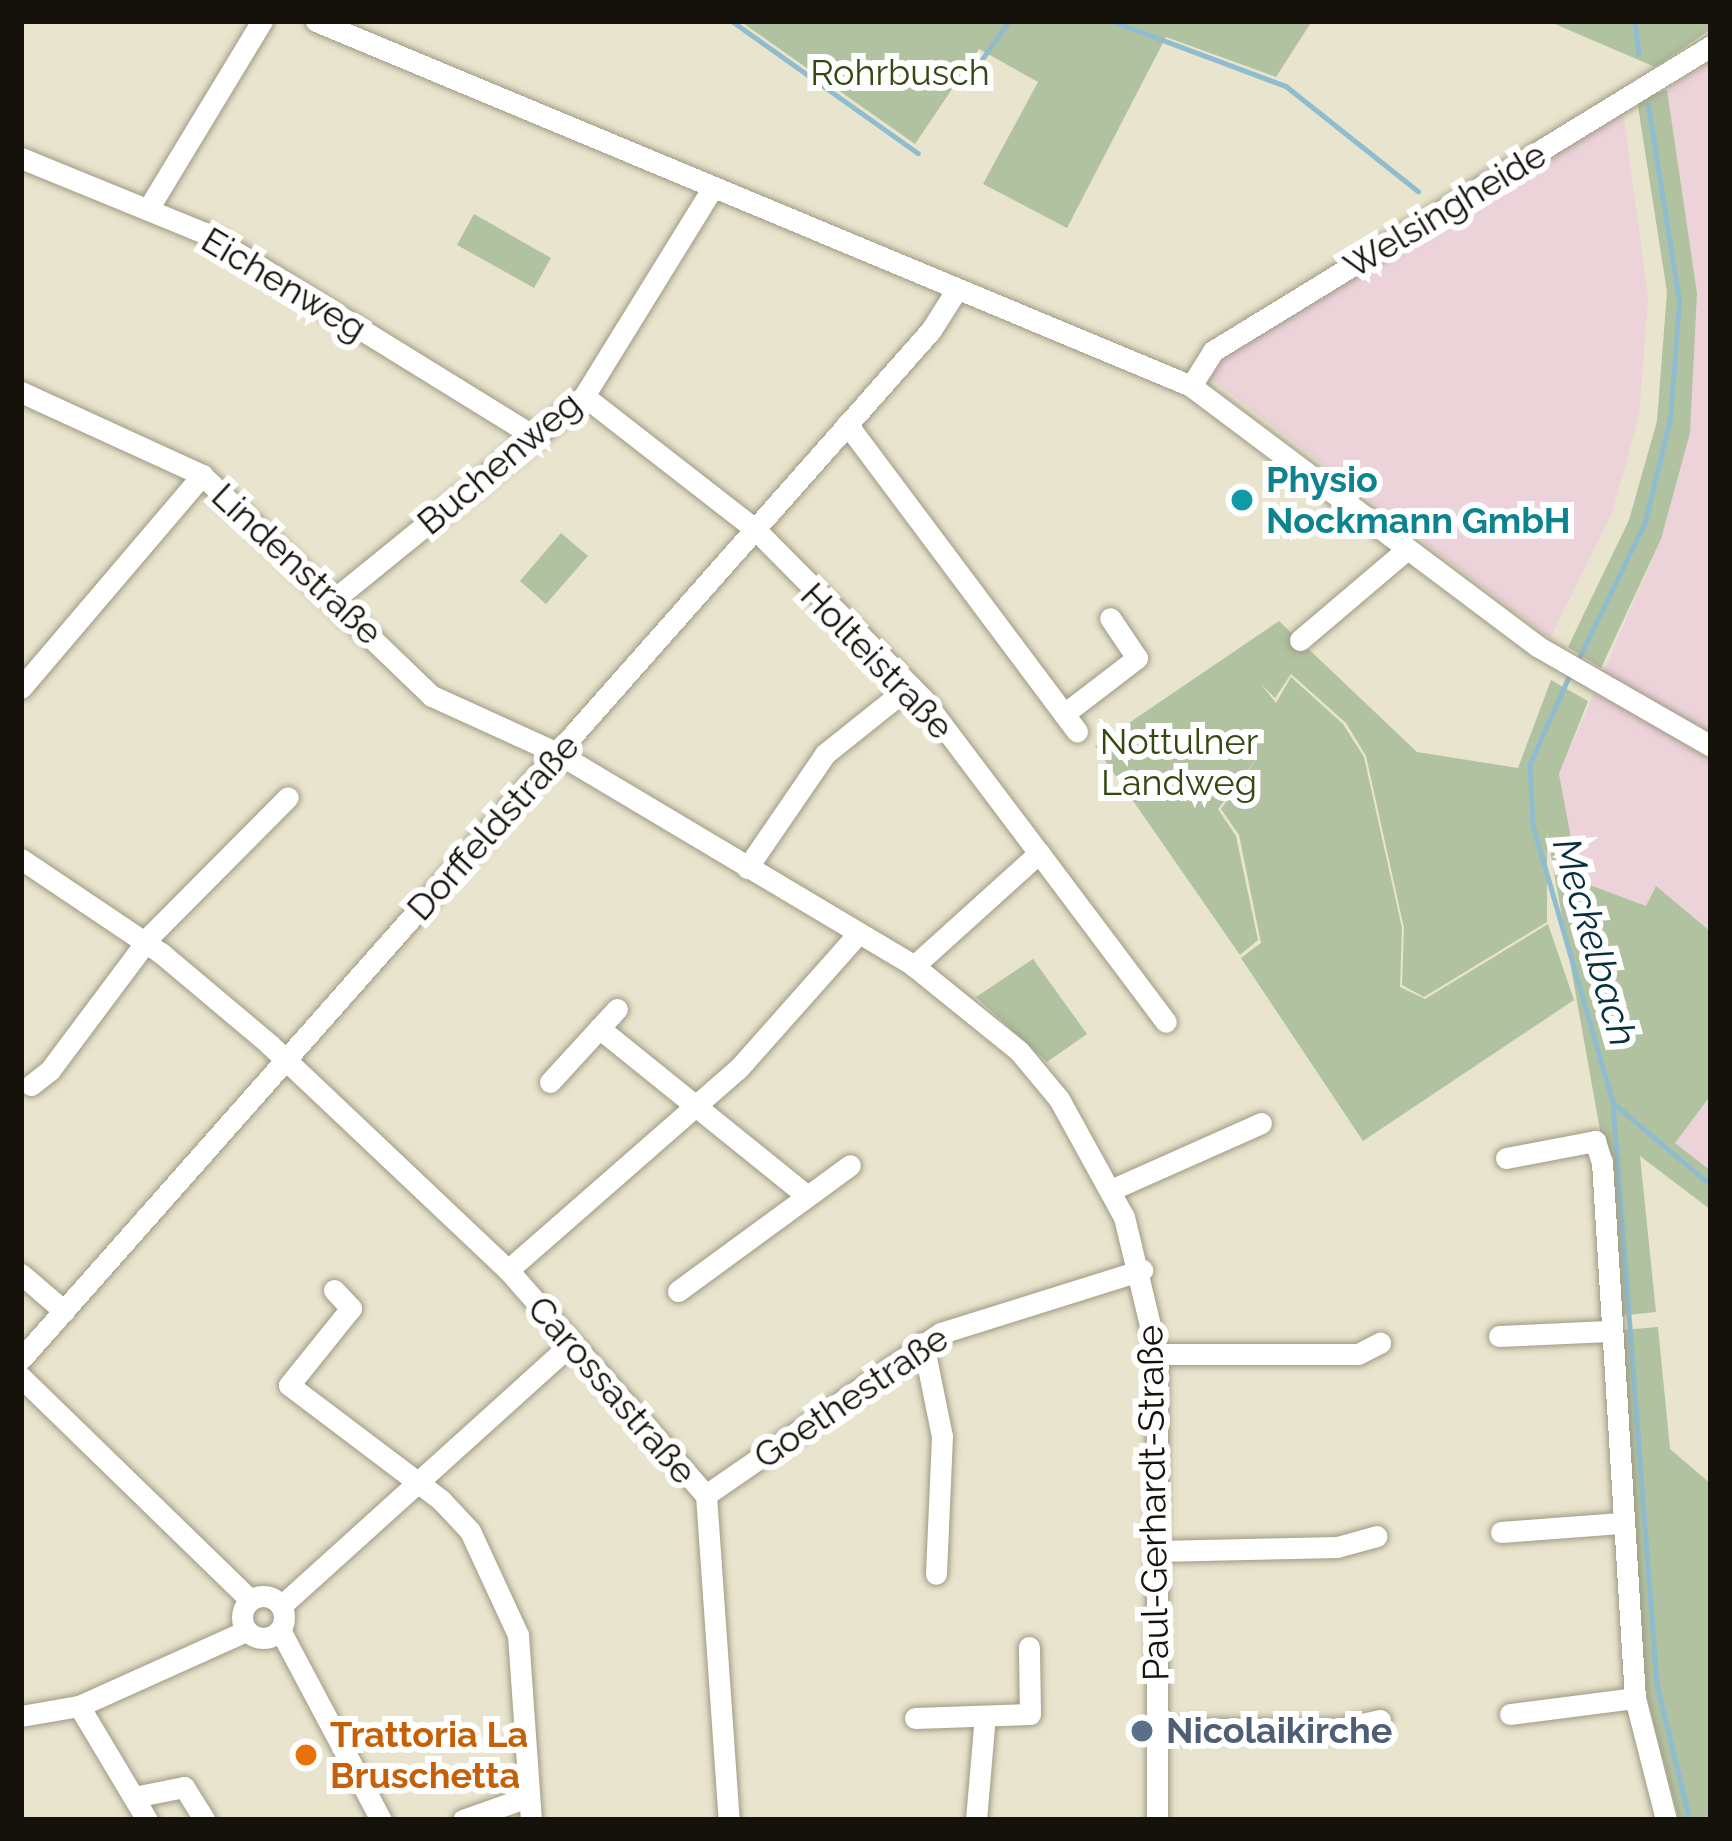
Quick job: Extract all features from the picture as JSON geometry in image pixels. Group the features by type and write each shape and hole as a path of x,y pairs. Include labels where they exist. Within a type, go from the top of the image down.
{"street":[{"path":"148,209 262,21"},
{"path":"316,21 1191,386 1561,661 1711,746"},
{"name":"Welsingheide","path":"1191,386 1213,351 1711,46"},
{"name":"Eichenweg","path":"21,158 205,233 534,436"},
{"name":"Buchenweg","path":"337,597 584,396 713,187"},
{"name":"Dorffeldstraße","path":"21,1359 559,754 847,424 957,289"},
{"name":"Lindenstraße","path":"21,392 202,475 337,597 432,696 559,754"},
{"path":"584,396 755,529"},
{"path":"847,424 1070,723 1137,658 1110,617"},
{"path":"21,688 202,475"},
{"name":"Holteistraße","path":"755,529 910,686 1166,1022"},
{"path":"1300,640 1406,550"},
{"path":"747,868 825,754 910,686"},
{"name":"Paul-Gerhardt-Straße","path":"559,754 856,936 914,966 1019,1051 1079,1127 1113,1189 1142,1270 1157,1354 1157,1820"},
{"path":"31,1084 147,946 288,797"},
{"path":"914,966 1039,853"},
{"name":"Carossastraße","path":"21,859 211,992 508,1270 569,1346 706,1495 729,1820"},
{"path":"508,1270 699,1105 856,936"},
{"path":"550,1082 616,1009"},
{"path":"599,1028 806,1195"},
{"path":"1113,1189 1262,1123"},
{"path":"1506,1158 1594,1142 1613,1295 1609,1331 1635,1698 1666,1820"},
{"path":"678,1291 850,1165"},
{"name":"Goethestraße","path":"706,1495 923,1343 971,1320 1142,1270"},
{"path":"21,1274 64,1311"},
{"path":"334,1290 351,1308 289,1385 470,1531 518,1635 528,1809 463,1820"},
{"path":"1499,1336 1609,1331"},
{"path":"923,1343 942,1436 936,1574"},
{"path":"1157,1354 1358,1354 1380,1343"},
{"path":"381,1820 280,1630 281,1606 569,1346"},
{"path":"21,1377 250,1600"},
{"path":"1501,1532 1620,1523"},
{"path":"1157,1551 1337,1547 1378,1536"},
{"path":"246,1630 242,1613 250,1600 266,1596 281,1606"},
{"path":"246,1630 262,1638 280,1630"},
{"path":"21,1716 79,1706 246,1630"},
{"path":"915,1718 1030,1714 1029,1647"},
{"path":"1510,1714 1635,1698"},
{"path":"79,1706 147,1820"},
{"path":"976,1820 985,1716"},
{"path":"1157,1730 1339,1729 1380,1720"},
{"path":"134,1797 184,1787 205,1820"}],"shaded area":[{"path":"1711,61 1711,932 1657,887 1646,906 1579,881 1559,774 1661,539 1697,293 1667,90"},
{"path":"1623,111 1648,297 1639,416 1612,513 1550,638 1197,368"},
{"path":"1711,1096 1711,1171 1675,1143"}],"green space":[{"name":"Rohrbusch","path":"740,21 1312,21 1276,77 1166,37 1067,228 983,184 1038,82 979,49 915,144"},
{"path":"1548,21 1711,21 1711,29 1655,67"},
{"path":"1667,90 1697,293 1690,433 1661,539 1601,668 1568,647 1629,520 1657,421 1667,292 1637,100"},
{"path":"474,214 551,258 534,288 457,245"},
{"path":"561,533 588,556 546,604 520,581"},
{"name":"Nottulner Landweg","path":"1279,621 1417,752 1518,768 1551,680 1588,701 1559,774 1579,881 1646,906 1656,886 1711,932 1711,1095 1675,1143 1711,1171 1711,1210 1640,1156 1656,1312 1619,1316 1608,1175 1547,833 1547,922 1424,997 1402,985 1404,928 1366,756 1346,723 1291,674 1275,698 1260,683 1276,703 1291,677 1343,724 1364,757 1402,928 1400,987 1425,999 1548,924 1574,1000 1363,1141 1241,958 1261,943 1239,835 1221,809 1258,757 1218,809 1236,836 1258,940 1240,955 1095,746"},
{"path":"1033,959 1087,1034 1047,1062 976,997"},
{"path":"1658,1327 1670,1449 1711,1484 1711,1820 1679,1820 1647,1697 1611,1331"}],"waterway":[{"path":"732,21 918,153"},
{"path":"978,65 1009,21"},
{"path":"1112,21 1286,86 1418,191"},
{"name":"Meckelbach","path":"1635,21 1639,54"},
{"name":"Meckelbach","path":"1578,660 1645,522 1670,419 1679,301 1648,105"},
{"name":"Meckelbach","path":"1570,675 1530,765 1533,825 1613,1103 1657,1684 1690,1820"},
{"path":"1613,1103 1711,1185"}],"place":[{"name":"Physio Nockmann GmbH","path":"1242,500"},
{"name":"Nicolaikirche","path":"1142,1731"},
{"name":"Trattoria La Bruschetta","path":"306,1755"}]}
